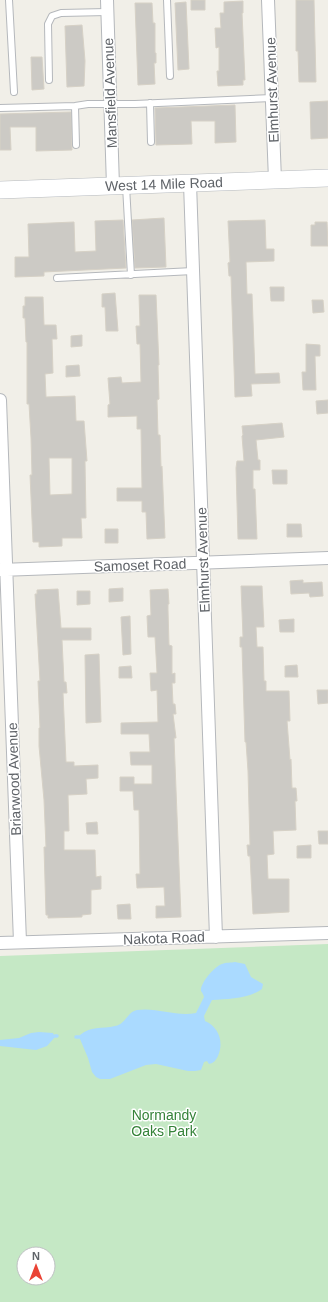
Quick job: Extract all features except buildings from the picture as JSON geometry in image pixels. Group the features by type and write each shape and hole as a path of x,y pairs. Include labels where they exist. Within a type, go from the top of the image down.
{"main road":[{"name":"West 14 Mile Road","path":"0,190 328,178"}],"street":[{"name":"Elmhurst Avenue","path":"268,0 275,180"},
{"name":"Mansfield Avenue","path":"107,6 111,104 119,186"},
{"name":"Elmhurst Avenue","path":"190,184 216,937"},
{"name":"Briarwood Avenue","path":"0,400 3,570 20,942"},
{"name":"Samoset Road","path":"3,570 328,558"},
{"name":"Nakota Road","path":"0,943 328,933"}],"lane":[{"path":"9,0 14,92"},
{"path":"167,0 170,76"},
{"path":"49,80 48,24 52,16 61,13 107,6"},
{"path":"0,108 272,98"},
{"path":"150,103 151,142"},
{"path":"75,106 76,145"},
{"path":"119,186 131,275"},
{"path":"57,278 193,271"}],"green space":[{"name":"Normandy Oaks Park","path":"328,944 328,1302 0,1302 0,956"}],"water":[{"path":"235,962 245,964 251,977 263,984 262,989 244,997 212,1000 204,1016 205,1021 217,1031 220,1040 220,1051 214,1062 209,1064 207,1061 204,1062 201,1070 195,1071 188,1071 156,1064 146,1065 110,1079 100,1079 92,1072 80,1039 80,1035 88,1030 119,1025 131,1013 137,1010 144,1009 181,1014 196,1013 204,997 201,988 208,975 219,965"},
{"path":"31,1033 53,1033 55,1037 47,1046 36,1050 0,1046 0,1040 19,1038"}]}
